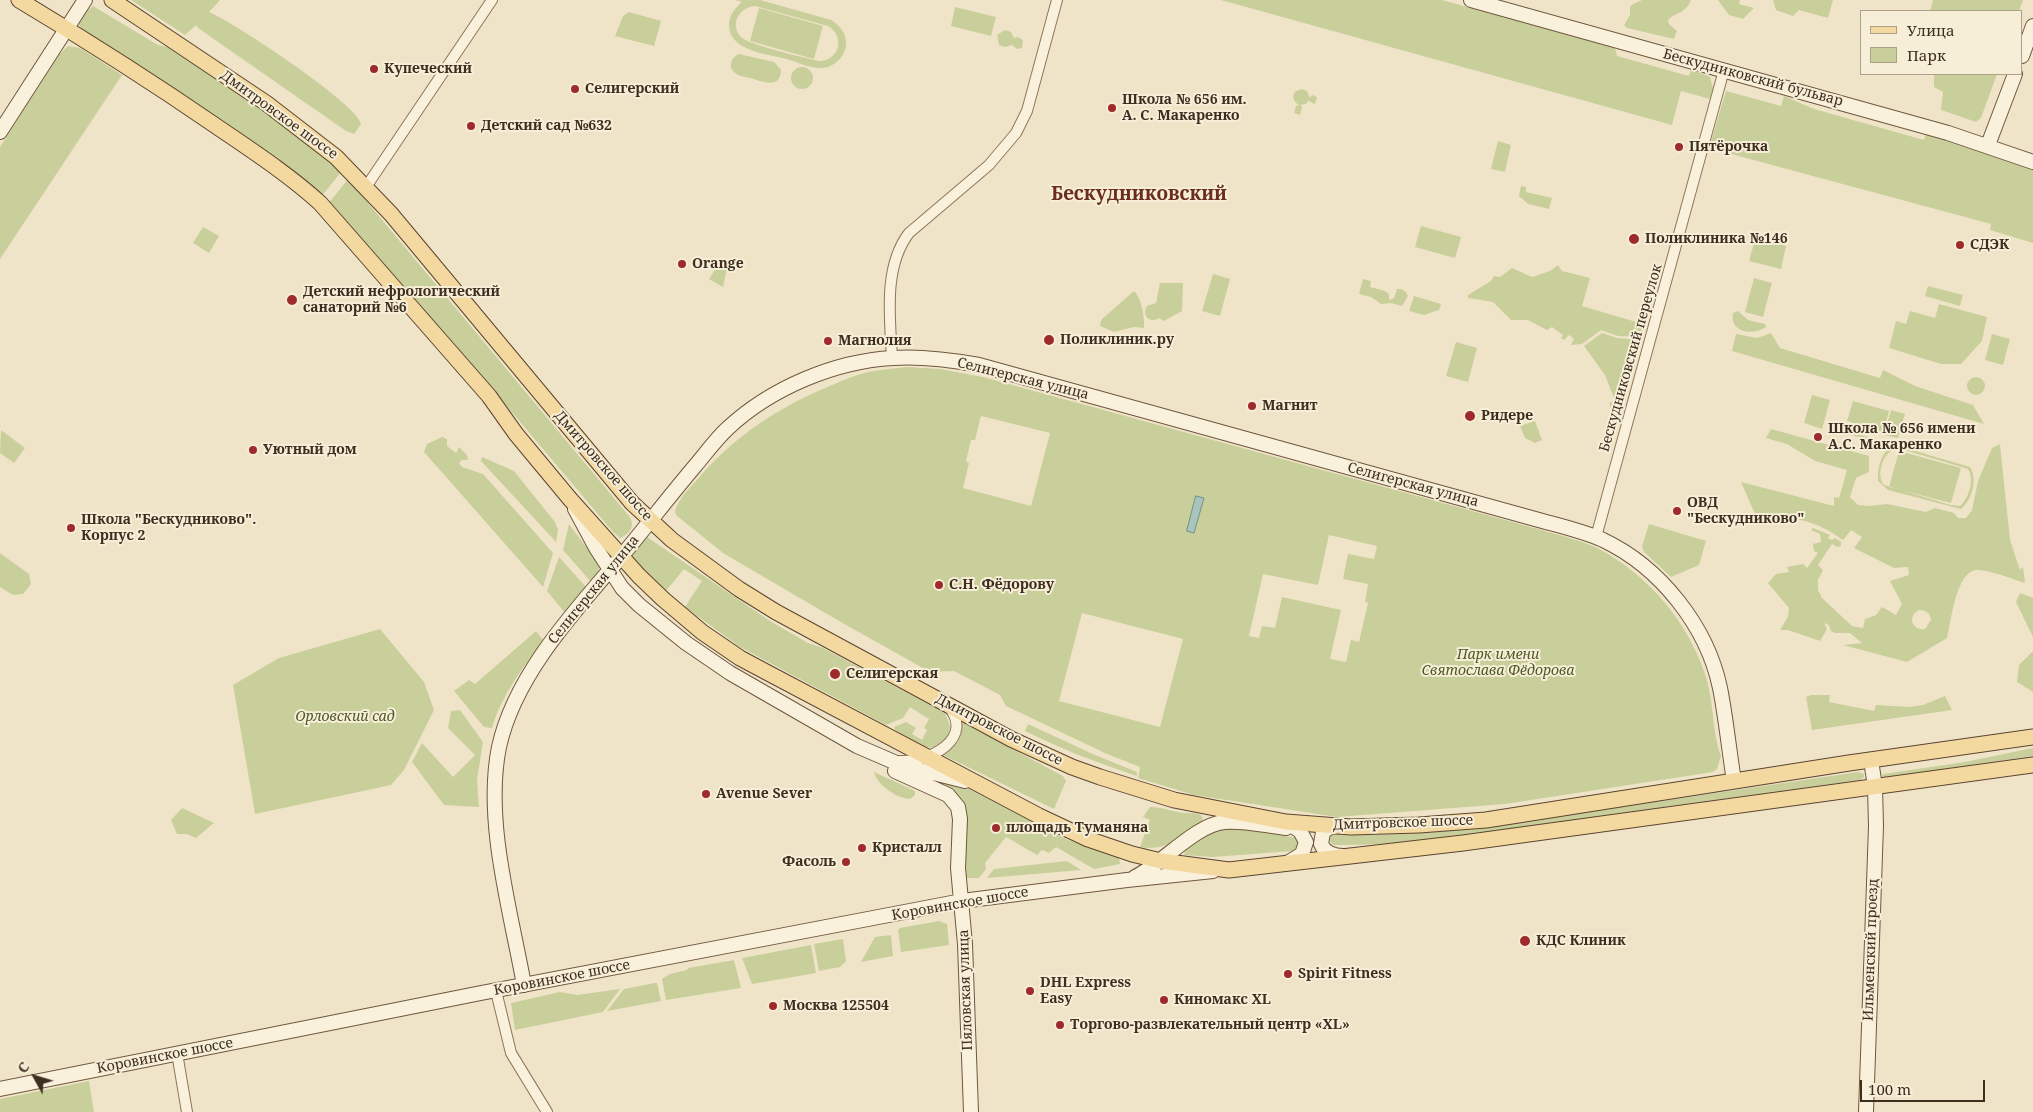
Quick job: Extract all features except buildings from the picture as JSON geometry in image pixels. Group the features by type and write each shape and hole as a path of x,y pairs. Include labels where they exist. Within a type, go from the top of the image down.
{"main road":[{"name":"Дмитровское шоссе","path":"19,0 178,99 306,190 320,203 489,396 516,434 570,499 663,599 702,632 740,658 1039,816 1088,839 1132,854 1161,861 1229,870 1463,843 2033,765"},
{"name":"Дмитровское шоссе","path":"112,0 266,103 336,157 366,187 418,246 612,481 650,521 672,540 731,583 776,612 1020,744 1100,777 1189,803 1292,825 1419,825 1486,820 1871,760 2033,737"}],"street":[{"path":"0,132 85,0"},
{"path":"366,187 492,0"},
{"path":"892,358 892,282 894,261 908,234 989,165 1016,133 1027,111 1058,0"},
{"name":"Бескудниковский бульвар","path":"1471,0 1988,145 2033,162"},
{"path":"2023,53 2033,26"},
{"name":"Бескудниковский переулок","path":"1596,537 1724,70"},
{"path":"1988,145 2015,75"},
{"name":"Селигерская улица","path":"524,985 500,855 494,806 500,744 512,709 529,675 552,641 589,595 728,428 764,401 817,375 859,363 892,358 947,360 979,365 1596,537 1629,555 1652,573 1680,604 1694,623 1710,658 1720,687 1734,781"},
{"path":"570,499 586,531 610,570 628,594 686,643 722,668 857,746 889,761 983,786"},
{"path":"589,595 595,591 606,590 628,594"},
{"path":"889,761 914,761 929,758 947,746 955,731 952,714 941,701"},
{"name":"Пяловская улица","path":"857,746 894,771 937,789 954,801 958,807 960,819 958,868 962,901 971,1112"},
{"path":"1871,760 1875,787"},
{"name":"Ильменский проезд","path":"1866,1112 1876,826 1875,787"},
{"name":"Дмитровское шоссе","path":"1161,861 1196,834 1214,824 1233,822 1292,825"},
{"path":"1289,862 1300,856 1305,848 1305,839 1292,825"},
{"path":"1338,826 1330,827 1323,832 1320,844 1331,854 1345,856"},
{"name":"Коровинское шоссе","path":"1127,880 1142,874 1161,861"},
{"name":"Коровинское шоссе","path":"0,1089 524,985 962,901 1127,880 1229,870"},
{"path":"496,991 511,1053 547,1112"},
{"path":"177,1053 187,1112"}],"green space":[{"path":"131,0 220,0 209,12 267,46 293,64 340,100 355,114 361,124 354,134 346,131 196,25 185,35"},
{"path":"735,0 760,0 831,20 840,27 844,34 846,45 844,52 840,59 831,66 818,68 750,50 735,41 729,25 733,12 742,2","holes":["755,6 828,26 837,36 838,48 831,57 819,61 778,51 746,40 738,32 736,22 745,9"]},
{"path":"1221,0 1442,0 1615,48 1617,56 1689,76 1691,69 1710,77 1713,88 1710,99 1681,91 1672,125"},
{"path":"1642,0 1691,0 1684,10 1668,20 1669,24 1677,31 1674,39 1627,28 1624,25 1630,15 1630,7"},
{"path":"1718,0 1740,0 1739,4 1754,8 1743,19 1729,15"},
{"path":"1773,0 1833,0 1828,18 1799,10 1793,16 1776,10"},
{"path":"1933,0 2023,0 2019,10 1930,10"},
{"path":"93,6 158,45 167,47 257,106 301,137 341,172 321,197 83,31 78,24 86,12"},
{"path":"955,7 996,17 991,36 951,26"},
{"path":"759,8 823,26 814,59 750,41"},
{"path":"629,12 661,21 654,46 615,36 623,16"},
{"path":"1005,30 1011,32 1014,38 1018,37 1023,40 1022,48 1017,49 1012,45 1005,47 999,45 997,35"},
{"path":"68,46 80,48 122,75 0,259 0,147 59,55"},
{"path":"739,54 774,62 781,70 778,80 770,83 737,74 731,65 734,57"},
{"path":"798,67 806,67 813,74 813,82 806,89 798,89 791,82 791,74"},
{"path":"1934,75 1997,75 1981,118 1976,122 1941,110 1943,92 1934,87"},
{"path":"1302,89 1307,91 1310,98 1312,95 1317,97 1315,104 1309,100 1306,104 1300,105 1302,107 1300,115 1294,113 1296,106 1299,105 1293,97 1296,91"},
{"path":"1726,91 1781,106 1784,96 1814,109 1924,140 1926,134 1993,154 2033,169 2033,243 1990,230 1991,224 1709,148"},
{"path":"1498,141 1511,145 1505,172 1491,169"},
{"path":"348,179 629,516 632,526 627,534 620,538 613,532 388,269 328,204"},
{"path":"1521,186 1526,187 1526,192 1552,198 1549,209 1528,204 1519,196"},
{"path":"1421,226 1461,237 1455,258 1415,247"},
{"path":"203,227 219,236 209,253 193,243"},
{"path":"1759,237 1786,246 1781,269 1749,261 1755,240"},
{"path":"721,260 728,264 723,287 709,279"},
{"path":"1558,265 1562,271 1590,278 1582,306 1643,324 1643,337 1618,336 1601,330 1582,344 1571,345 1574,339 1569,335 1564,340 1561,338 1563,335 1552,327 1547,330 1528,320 1511,320 1493,302 1468,298 1468,295 1491,281 1494,276 1500,277 1512,268 1532,277 1550,271"},
{"path":"1213,274 1230,279 1220,316 1202,311"},
{"path":"1754,278 1772,283 1763,317 1745,312"},
{"path":"1363,279 1371,281 1370,287 1389,294 1389,300 1394,298 1397,289 1406,292 1408,296 1402,306 1391,303 1381,304 1371,297 1359,294"},
{"path":"1160,283 1183,283 1182,311 1164,321 1159,318 1152,320 1147,318 1145,313 1147,306 1156,303"},
{"path":"1928,286 1963,295 1960,306 1925,296"},
{"path":"1134,291 1139,298 1142,308 1144,328 1134,327 1114,332 1100,326 1101,320"},
{"path":"1414,296 1441,304 1439,310 1424,315 1409,311"},
{"path":"1939,304 1987,317 1982,341 1961,364 1941,364 1889,348 1896,321 1906,324 1910,311 1935,318"},
{"path":"1738,311 1748,320 1765,324 1766,327 1749,332 1739,329 1733,320 1733,313"},
{"path":"1602,333 1617,338 1640,340 1618,418 1613,414 1609,403 1615,401 1605,375 1584,346"},
{"path":"1771,333 1780,348 1880,378 1883,370 1915,386 1973,405 1984,424 1732,351 1736,334 1757,338"},
{"path":"1992,334 2010,339 2003,365 1985,360"},
{"path":"1456,342 1477,348 1468,382 1446,376"},
{"name":"Парк имени Святослава Фёдорова","path":"908,367 940,369 983,377 1538,529 1577,540 1599,549 1634,572 1650,586 1677,618 1688,636 1698,655 1708,684 1716,737 1721,756 1717,769 1713,772 1505,804 1337,817 1194,795 1138,778 1140,767 1107,754 1006,706 1000,695 954,671 930,672 723,553 676,515 675,511 683,496 715,460 743,436 773,415 789,405 854,376 867,372","holes":["981,416 1050,433 1031,506 963,488 969,463 966,461 971,440 975,440","1329,535 1377,546 1374,559 1348,554 1343,579 1368,584 1365,602 1368,603 1359,642 1351,640 1346,662 1330,659 1341,610 1282,597 1275,628 1262,626 1259,638 1249,636 1263,574 1318,585","1082,613 1183,639 1160,727 1059,701"]},
{"path":"1972,377 1980,377 1985,382 1983,393 1972,395 1967,390 1967,382"},
{"path":"1812,395 1830,400 1822,429 1804,423"},
{"path":"1853,401 1889,411 1883,432 1847,421"},
{"path":"1891,410 1905,414 1898,438 1884,435"},
{"path":"1535,421 1542,440 1535,443 1525,438 1520,426"},
{"path":"1771,429 1869,456 1869,472 1856,478 1850,497 1858,505 1887,504 1926,512 1935,508 1954,513 1958,518 1966,518 1972,510 1978,481 1992,448 2000,444 2010,540 2020,570 2023,567 2025,583 1987,571 1976,570 1969,573 1959,588 1955,599 1947,638 1907,662 1843,645 1862,643 1850,633 1835,633 1831,631 1829,625 1824,623 1827,629 1820,641 1788,630 1780,630 1788,617 1789,608 1768,583 1776,574 1789,572 1787,567 1803,564 1807,568 1818,553 1814,551 1813,544 1821,542 1820,534 1811,530 1813,528 1830,535 1828,538 1832,540 1835,538 1841,542 1841,546 1837,547 1832,544 1818,565 1823,570 1818,580 1818,590 1822,598 1852,626 1863,628 1865,619 1876,615 1882,607 1896,615 1902,604 1890,581 1909,575 1908,567 1894,568 1854,548 1862,537 1851,530 1843,540 1823,528 1803,521 1771,519 1758,521 1741,482 1834,506 1834,497 1839,498 1847,470 1815,461 1787,444 1766,438","holes":["1919,610 1926,611 1931,620 1925,629 1917,628 1912,619"]},
{"path":"1,430 25,448 14,463 0,453"},
{"path":"1844,430 1970,467 1974,477 1971,495 1961,509 1888,490 1878,481 1878,476 1882,457 1891,446 1844,433","holes":["1898,448 1968,469 1971,478 1970,488 1960,506 1884,485 1880,475 1885,458 1889,453"]},
{"path":"442,437 447,439 447,446 456,453 459,447 467,455 468,460 462,460 459,463 462,467 483,474 553,553 543,587 424,452 427,444"},
{"path":"1899,451 1961,468 1951,503 1889,487"},
{"path":"482,457 514,471 555,522 558,530 556,542 481,461"},
{"path":"569,524 598,563 600,572 591,582 563,550"},
{"path":"1649,524 1706,541 1699,565 1671,577 1644,552 1642,546"},
{"path":"647,537 770,621 808,643 823,648 945,713 950,726 948,735 943,742 935,747 922,746 895,730 894,727 906,722 916,728 912,734 922,740 927,730 924,728 929,719 910,707 903,718 886,725 740,647 685,607 702,581 684,569 666,591 634,561 632,554"},
{"path":"0,553 29,574 31,584 23,594 13,595 0,587"},
{"path":"559,557 587,588 565,613 547,591"},
{"path":"2020,593 2033,598 2033,637 2016,602"},
{"name":"Орловский сад","path":"380,629 424,682 434,710 404,770 391,785 255,814 233,685 279,658"},
{"path":"536,631 543,640 507,693 492,728 484,727 454,691 469,680 475,684"},
{"path":"2033,651 2033,692 2017,682 2019,665"},
{"path":"1811,695 1830,695 1829,702 1874,711 1876,705 1909,707 1923,705 1945,696 1952,710 1812,730 1806,697"},
{"path":"460,710 483,742 477,780 479,807 444,805 412,762 422,743 453,777 475,755 448,728 451,711"},
{"path":"958,720 1063,776 1066,781 1054,809 941,754"},
{"path":"1028,724 1137,772 1137,776 1039,738 1025,731"},
{"path":"2033,748 2033,756 1884,778 1882,776 1883,774 1965,762"},
{"path":"874,772 915,791 915,795 910,799 893,793 879,782"},
{"path":"1858,772 1864,774 1864,777 1860,780 1473,836 1368,845 1333,845 1328,839 1330,835 1336,833 1376,835 1486,827"},
{"path":"929,779 967,788 1068,840 1119,858 1120,864 1094,869 1056,847 1049,853 1042,850 1037,855 1006,837 985,863 986,869 979,878 966,878 964,875 964,807 962,801 945,786"},
{"path":"1150,807 1198,814 1203,819 1200,824 1172,842 1157,847 1140,847 1150,820 1143,817"},
{"path":"182,808 214,823 196,838 187,834 177,834 171,820"},
{"path":"1228,827 1293,837 1300,841 1296,851 1213,857 1184,855 1186,849 1195,840"},
{"path":"1067,861 1081,870 987,878 994,869"},
{"path":"939,921 947,924 949,945 901,952 898,930 900,928"},
{"path":"891,935 893,956 861,962 875,937"},
{"path":"843,939 846,961 840,967 819,971 814,944"},
{"path":"811,945 816,973 752,984 742,958"},
{"path":"734,960 741,988 666,1000 662,979 670,974 687,970 688,968"},
{"path":"657,983 661,1001 607,1011 624,989"},
{"path":"620,989 603,1012 515,1030 511,1003 560,992 577,995"},
{"path":"89,1081 94,1112 0,1112 0,1099"}],"water":[{"path":"1196,496 1204,498 1194,533 1187,531"}],"place":[{"name":"Купеческий","path":"374,69"},
{"name":"Селигерский","path":"575,89"},
{"name":"Школа № 656 им. А. С. Макаренко","path":"1112,108"},
{"name":"Детский сад №632","path":"471,126"},
{"name":"Пятёрочка","path":"1679,147"},
{"name":"Поликлиника №146","path":"1634,239"},
{"name":"СДЭК","path":"1960,245"},
{"name":"Orange","path":"682,264"},
{"name":"Детский нефрологический санаторий №6","path":"292,300"},
{"name":"Поликлиник.ру","path":"1049,340"},
{"name":"Магнолия","path":"828,341"},
{"name":"Магнит","path":"1252,406"},
{"name":"Ридере","path":"1470,416"},
{"name":"Школа № 656 имени А.С. Макаренко","path":"1818,437"},
{"name":"Уютный дом","path":"253,450"},
{"name":"ОВД \"Бескудниково\"","path":"1677,511"},
{"name":"Школа \"Бескудниково\". Корпус 2","path":"71,528"},
{"name":"С.Н. Фёдорову","path":"939,585"},
{"name":"Селигерская","path":"835,674"},
{"name":"Avenue Sever","path":"706,794"},
{"name":"площадь Туманяна","path":"996,828"},
{"name":"Кристалл","path":"862,848"},
{"name":"Фасоль","path":"846,862"},
{"name":"КДС Клиник","path":"1525,941"},
{"name":"Spirit Fitness","path":"1288,974"},
{"name":"DHL Express Easy","path":"1030,991"},
{"name":"Киномакс XL","path":"1164,1000"},
{"name":"Москва 125504","path":"773,1006"},
{"name":"Торгово-развлекательный центр «XL»","path":"1060,1025"}],"district":[{"name":"Бескудниковский","path":"1139,195"}]}
